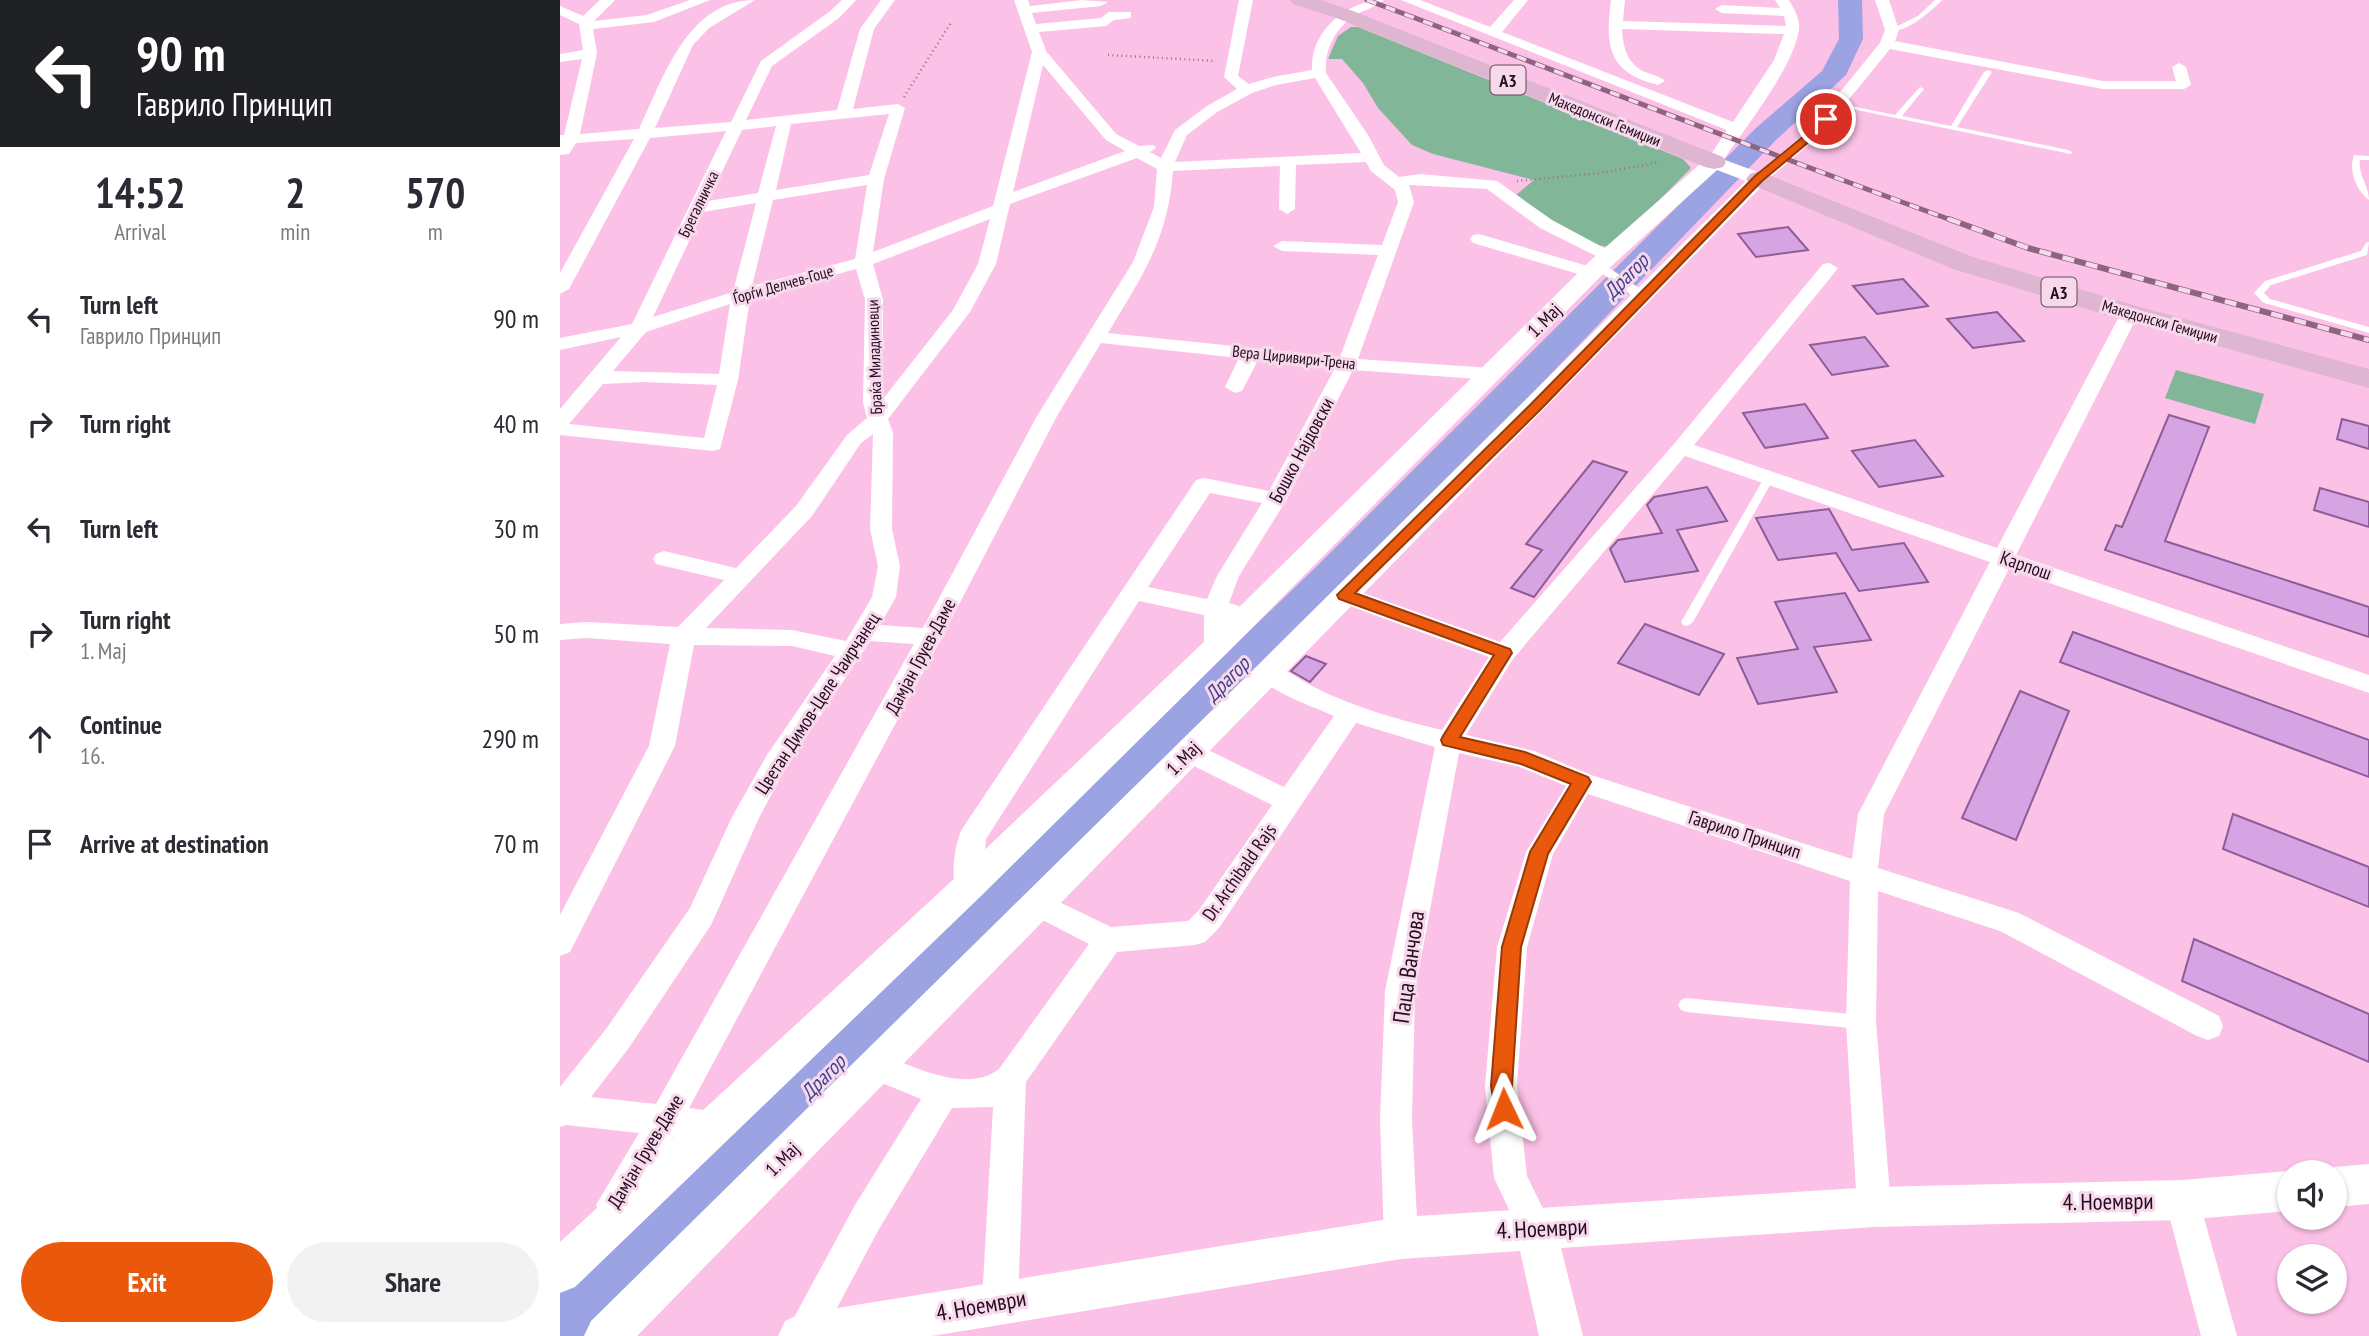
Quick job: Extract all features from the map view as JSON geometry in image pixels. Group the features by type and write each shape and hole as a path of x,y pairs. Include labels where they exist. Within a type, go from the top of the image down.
{"main road":[{"name":"Македонски Гемиџии","path":"1300,0 1346,15 1705,158"},
{"name":"Македонски Гемиџии","path":"1759,179 1963,263 2130,313 2369,379"}],"street":[{"path":"586,24 608,0"},
{"path":"560,10 586,24 649,19 703,0"},
{"path":"560,289 644,134 687,44 704,25 748,0"},
{"name":"Брегалничка","path":"560,422 639,328 766,64 834,15 849,0"},
{"path":"844,113 867,29 888,0"},
{"path":"1247,0 1231,78 1247,90"},
{"path":"1377,0 1346,15 1322,50 1318,65 1320,73 1360,135 1377,168 1396,182 1421,179 1487,182 1639,294"},
{"path":"1408,0 1736,128"},
{"path":"1491,33 1502,26 1521,0"},
{"path":"1618,0 1615,25 1619,56 1632,71 1698,100 1736,128"},
{"path":"1759,179 1814,133 1889,37 1885,1"},
{"path":"1101,2 1023,5 1039,52 1111,137 1166,167 1370,157"},
{"name":"1. Мај","path":"560,1272 968,887 1216,648 1602,266 1736,128 1782,60 1792,30 1786,6 1722,9"},
{"path":"1032,28 1106,22 1109,16 1126,15"},
{"path":"560,154 590,53 586,24"},
{"path":"1615,25 1792,30"},
{"path":"1889,37 2103,85 2183,85 2179,67"},
{"path":"878,419 961,312 987,264 1039,52"},
{"path":"560,58 590,53"},
{"path":"1033,70 1052,66"},
{"path":"1180,133 1212,109 1247,90 1273,81 1320,73"},
{"path":"565,140 737,126 898,108"},
{"name":"Браќа Миладиновци","path":"684,636 804,511 853,439 878,419 873,402 874,300 863,262 876,179 898,108"},
{"path":"560,429 713,444 728,380 741,295 785,120"},
{"name":"Ѓорѓи Делчев-Гоце","path":"560,344 639,328 741,295 863,262 1139,153 1180,133"},
{"name":"Дамјан Груев-Даме","path":"593,1238 664,1122 930,637 1047,416 1142,262 1162,207 1166,167 1180,133"},
{"name":"A3","path":"1705,158 1759,179"},
{"path":"1287,209 1288,160"},
{"path":"695,208 876,179"},
{"name":"1. Мај","path":"606,1336 1344,595 1537,405 1639,294 1759,179"},
{"name":"Бошко Најдовски","path":"1216,648 1216,609 1228,576 1276,499 1347,364 1406,202 1403,188 1396,182"},
{"path":"1479,239 1602,266"},
{"path":"1282,246 1388,250"},
{"path":"1449,740 1504,653 1681,448 1829,268"},
{"path":"1874,1207 1861,1022 1864,872 1871,814 2130,313"},
{"name":"Вера Циривири-Трена","path":"1097,337 1347,364 1491,374"},
{"path":"1236,387 1252,352"},
{"path":"597,378 644,376 728,380"},
{"name":"Цветан Димов-Целе Чаирчанец","path":"561,1110 617,1039 701,916 746,817 776,762 884,597 889,566 881,529 883,433 878,419"},
{"name":"Карпош","path":"1681,448 2369,684"},
{"path":"968,887 972,837 1204,485 1276,499"},
{"path":"664,559 739,576"},
{"path":"1132,592 1248,616"},
{"path":"1344,595 1504,653"},
{"path":"560,632 587,630 857,641 930,637"},
{"path":"560,943 662,746 684,636"},
{"name":"Гаврило Принцип","path":"1269,673 1306,694 1350,712 1525,758 1582,782 1864,872 2009,922 2208,1026"},
{"name":"Dr. Archibald Rajs","path":"1109,940 1195,933 1209,919 1350,712"},
{"name":"Паца Ванчова","path":"1401,1238 1396,1120 1400,991 1449,740"},
{"path":"1189,752 1288,801"},
{"path":"1561,1336 1535,1227 1511,1178 1501,1086 1512,947 1539,852 1582,782"},
{"path":"876,1066 943,1093 994,1092 1010,1079 1051,1017 1109,940 1037,904"},
{"path":"1000,1301 1010,1079"},
{"name":"4. Ноември","path":"801,1336 866,1217 943,1093"},
{"path":"561,1110 713,1126"},
{"name":"4. Ноември","path":"801,1336 1000,1301 1401,1238 1535,1227 1874,1207 2182,1200 2277,1192"},
{"path":"2182,1200 2219,1336"}],"lane":[{"path":"1889,37 1920,17 1939,0"},
{"path":"1953,128 1988,72"},
{"path":"1898,116 1920,89"},
{"path":"1838,105 2068,152"},
{"path":"2369,158 2357,157 2355,163 2358,179 2369,198"},
{"path":"2369,245 2364,253 2268,284 2259,293 2277,304 2369,330"},
{"path":"1687,622 1769,478"},
{"path":"1686,1005 1861,1022"}],"path":[{"path":"898,108 952,21"},
{"path":"1108,55 1234,62"},
{"path":"1487,182 1591,174 1705,158"}],"green space":[{"path":"1351,27 1358,27 1683,159 1691,168 1614,246 1590,242 1562,228 1516,195 1534,180 1433,154 1412,145 1378,108 1363,83 1342,59 1328,59 1338,36"},
{"path":"2176,370 2264,394 2255,424 2165,398"}],"building":[{"path":"1788,227 1808,250 1756,257 1738,234"},
{"path":"1903,279 1928,306 1877,314 1853,286"},
{"path":"1997,312 2024,341 1973,348 1947,319"},
{"path":"1865,337 1888,366 1832,375 1810,345"},
{"path":"1805,404 1828,438 1765,448 1743,413"},
{"path":"2169,415 2209,427 2165,541 2369,607 2369,637 2105,550 2116,525 2122,527"},
{"path":"2342,419 2369,426 2369,449 2337,439"},
{"path":"1915,440 1943,476 1879,487 1852,451"},
{"path":"1593,461 1627,472 1534,597 1511,588 1542,550 1526,544"},
{"path":"1707,487 1727,521 1677,530 1698,571 1625,582 1610,549 1618,540 1662,533 1647,505 1654,497"},
{"path":"2320,488 2369,502 2369,527 2314,510"},
{"path":"1829,509 1852,550 1904,543 1928,582 1859,591 1836,553 1778,560 1756,518"},
{"path":"1845,593 1871,640 1814,647 1837,692 1758,704 1737,658 1798,649 1775,602"},
{"path":"1645,624 1724,654 1699,695 1618,663"},
{"path":"2073,632 2369,740 2369,777 2060,662"},
{"path":"1306,656 1326,664 1310,682 1291,671"},
{"path":"2020,691 2069,711 2016,840 1962,818"},
{"path":"2233,814 2369,867 2369,907 2223,849"},
{"path":"2194,939 2369,1014 2369,1062 2182,981"}],"waterway":[{"name":"Драгор","path":"561,1336 1329,579 1766,134 1833,75 1851,39 1850,0"}],"railway":[{"path":"1367,0 1954,221"},
{"path":"1949,219 2028,248 2369,340"}],"route":[{"path":"1504,1109 1501,1086 1512,947 1539,852 1582,782 1525,758 1449,740 1504,653 1344,595 1537,405 1759,179 1814,133 1826,119"}]}
